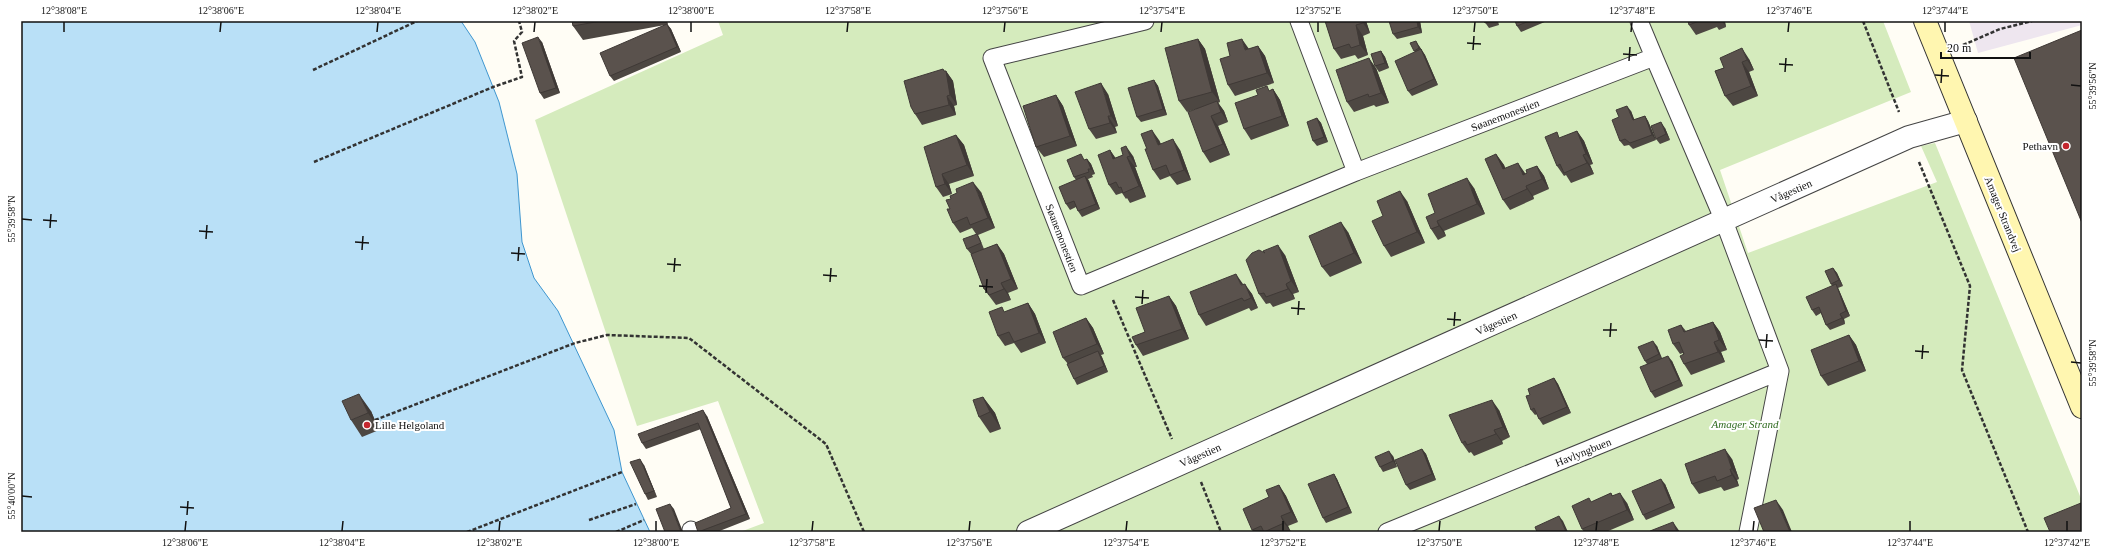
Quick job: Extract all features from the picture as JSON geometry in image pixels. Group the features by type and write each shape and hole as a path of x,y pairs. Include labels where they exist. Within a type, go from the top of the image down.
{"street":[{"name":"Amager Strandvej","path":"1925,21 2082,407"},
{"name":"Vågestien","path":"1028,532 1909,137 1966,121"}],"lane":[{"name":"Søanemonestien","path":"1145,21 992,58 1081,286 1356,172 1654,58"},
{"path":"1299,21 1356,172"},
{"path":"1639,21 1724,221 1780,371 1748,532"},
{"name":"Havlyngbuen","path":"1387,532 1780,371"}],"path":[{"path":"313,70 417,21"},
{"path":"314,162 493,87 522,77 514,41 522,32 519,21"},
{"path":"1863,21 1970,286 1962,370 2028,532"},
{"path":"1939,55 2000,29 2032,21"},
{"path":"1104,277 1187,461 1221,532"},
{"path":"375,420 575,343 607,335 689,338 826,444 864,532"},
{"path":"467,532 622,472"},
{"path":"589,520 636,504"},
{"path":"616,532 644,520"}],"shaded area":[{"path":"1969,21 2082,21 2082,25 1978,53"}],"green space":[{"name":"Amager Strand","path":"718,21 1883,21 1911,92 1720,170 1748,253 1937,182 1921,146 1935,143 2082,501 2082,511 2047,526 2049,532 740,532 764,523 718,401 637,426 535,120 723,35"}],"water":[{"path":"21,21 461,21 475,42 499,102 517,174 522,242 534,278 558,311 614,430 622,472 650,532 21,532"}],"building":[{"path":"572,21 601,21 573,26"},
{"path":"1325,21 1363,21 1363,23 1356,25 1360,45 1351,48 1349,44 1334,49"},
{"path":"1389,21 1417,21 1418,27 1393,34"},
{"path":"1515,21 1529,21 1517,26"},
{"path":"1688,21 1699,21 1689,25"},
{"path":"667,24 677,47 610,76 600,53"},
{"path":"2082,30 2082,223 2014,58"},
{"path":"538,37 556,88 540,93 522,43"},
{"path":"1198,39 1212,92 1179,101 1165,48"},
{"path":"1242,39 1245,50 1258,46 1267,73 1228,85 1220,59 1230,56 1227,43"},
{"path":"1416,41 1419,48 1414,51 1410,43"},
{"path":"1742,48 1747,60 1742,62 1751,86 1725,96 1715,71 1724,68 1720,58"},
{"path":"1421,49 1434,79 1408,91 1395,61"},
{"path":"1381,51 1385,63 1375,66 1371,54"},
{"path":"1369,58 1381,93 1369,97 1368,94 1347,102 1336,70"},
{"path":"943,69 946,71 950,95 947,96 949,105 915,114 911,107 904,81"},
{"path":"1154,80 1163,109 1137,117 1128,88"},
{"path":"1101,83 1111,116 1108,116 1110,123 1089,129 1075,92"},
{"path":"1267,86 1269,91 1273,89 1282,116 1244,129 1235,103 1258,95 1256,90"},
{"path":"1056,95 1070,136 1036,147 1023,106"},
{"path":"1217,101 1221,112 1211,116 1223,144 1203,152 1188,112"},
{"path":"1627,106 1633,120 1645,116 1652,135 1630,143 1625,139 1620,141 1612,120 1619,117 1616,110"},
{"path":"1317,118 1324,137 1313,141 1307,122"},
{"path":"1661,122 1666,134 1656,139 1651,126"},
{"path":"1152,130 1158,145 1173,139 1184,170 1170,175 1166,165 1153,170 1141,134"},
{"path":"1577,131 1586,154 1583,155 1587,163 1564,173 1560,164 1557,166 1545,137 1557,132 1559,138"},
{"path":"956,135 967,165 942,174 945,184 936,187 924,147"},
{"path":"1126,146 1130,156 1127,157 1139,186 1123,193 1121,187 1119,188 1116,182 1109,185 1098,155 1110,150 1113,159 1123,155 1121,148"},
{"path":"1081,154 1084,160 1087,159 1091,169 1088,169 1089,172 1074,177 1067,160"},
{"path":"1496,154 1503,169 1518,163 1523,175 1527,173 1526,170 1537,166 1542,179 1526,186 1527,189 1503,200 1485,159"},
{"path":"1085,176 1096,204 1078,211 1074,201 1066,204 1059,187"},
{"path":"1467,178 1477,204 1437,221 1439,226 1431,229 1426,217 1435,213 1428,194"},
{"path":"973,182 988,218 970,225 967,217 953,223 947,209 950,209 946,200 951,199 950,196 957,193 956,189"},
{"path":"1400,191 1417,232 1384,246 1372,221 1383,216 1377,201"},
{"path":"1341,222 1354,253 1322,267 1309,236"},
{"path":"977,234 981,243 967,249 963,239"},
{"path":"997,244 1011,279 1001,283 1004,289 989,295 986,289 984,289 971,254"},
{"path":"1278,245 1291,281 1286,284 1288,289 1266,297 1264,293 1259,294 1246,260 1252,253 1259,250 1265,253 1263,251"},
{"path":"1833,268 1839,280 1831,284 1825,271"},
{"path":"1236,274 1241,285 1245,284 1251,298 1244,301 1242,298 1199,315 1190,292"},
{"path":"1836,284 1846,311 1840,314 1842,318 1826,325 1819,307 1812,310 1806,297"},
{"path":"1169,296 1182,329 1136,345 1132,337 1145,332 1136,308"},
{"path":"1028,303 1039,333 1014,342 1009,332 998,336 989,312 1002,307 1004,312"},
{"path":"1086,318 1097,344 1063,358 1053,332"},
{"path":"1713,322 1719,340 1714,342 1718,352 1684,364 1680,356 1684,354 1679,342 1673,344 1668,330 1681,325 1684,332"},
{"path":"1849,335 1859,361 1821,376 1811,350"},
{"path":"1653,341 1659,354 1645,361 1638,347"},
{"path":"1098,351 1104,366 1074,379 1067,364"},
{"path":"1668,356 1679,380 1651,392 1640,367"},
{"path":"1554,378 1567,407 1539,419 1534,408 1531,410 1526,396 1530,395 1528,389"},
{"path":"359,394 368,413 351,420 342,401"},
{"path":"983,397 990,412 979,417 973,400"},
{"path":"1492,400 1503,427 1494,430 1496,434 1467,445 1465,441 1462,443 1449,415"},
{"path":"703,410 746,514 698,532 695,523 731,508 698,423 642,443 638,434"},
{"path":"1422,449 1432,474 1406,485 1395,460"},
{"path":"1725,449 1732,469 1730,469 1732,475 1717,481 1715,476 1692,484 1685,464"},
{"path":"1389,451 1393,461 1380,467 1375,457"},
{"path":"640,459 654,491 645,494 630,462"},
{"path":"1334,474 1348,507 1323,518 1308,484"},
{"path":"1661,479 1671,503 1643,515 1632,491"},
{"path":"1279,485 1291,512 1281,516 1284,523 1264,532 1261,526 1252,530 1243,509 1269,497 1266,490"},
{"path":"1611,493 1612,496 1620,493 1627,510 1582,529 1572,506 1589,498 1591,502"},
{"path":"1776,500 1790,532 1764,532 1754,508"},
{"path":"2081,503 2082,532 2050,532 2044,518"},
{"path":"670,504 681,532 665,532 656,509"},
{"path":"1559,516 1566,532 1537,532 1535,527"},
{"path":"1673,522 1677,532 1650,532 1650,531"}],"place":[{"name":"Pethavn","path":"2066,146"},
{"name":"Lille Helgoland","path":"367,425"}]}
